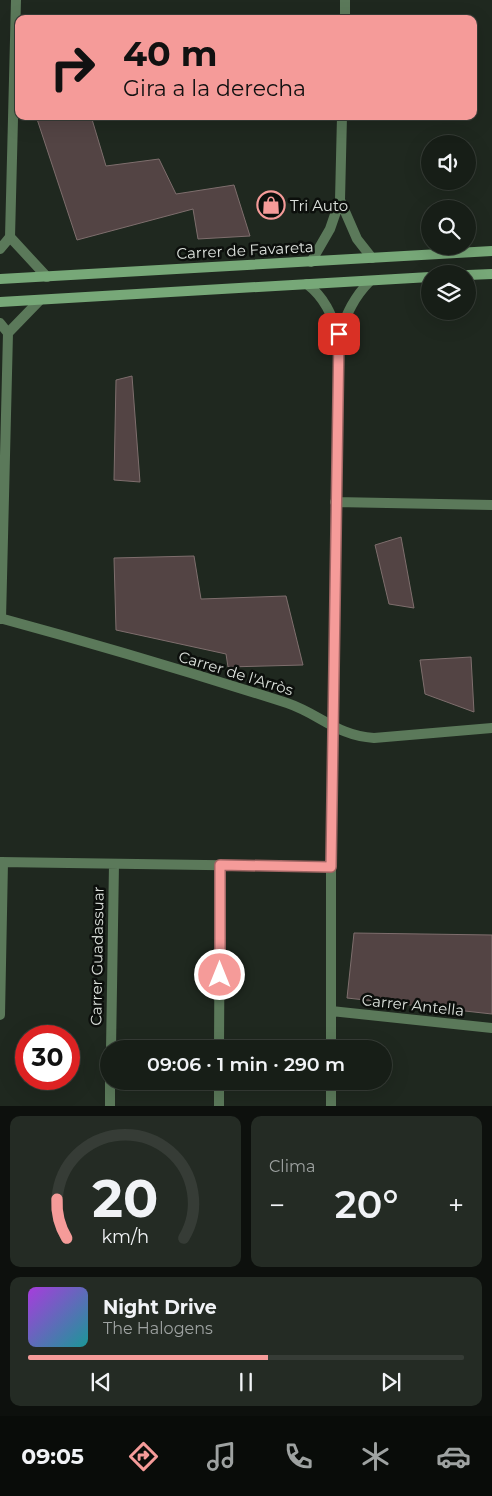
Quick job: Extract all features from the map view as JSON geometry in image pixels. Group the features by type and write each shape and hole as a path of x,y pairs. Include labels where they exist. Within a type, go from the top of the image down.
{"street":[{"path":"16,0 16,15"},
{"path":"345,15 346,0"},
{"path":"0,249 10,237 15,40"},
{"path":"310,262 330,229 340,200 342,120"},
{"path":"340,200 358,239 372,258"},
{"path":"10,237 47,277"},
{"name":"Carrer de Favareta","path":"0,279 492,251"},
{"path":"476,275 492,274"},
{"path":"0,302 421,278"},
{"path":"331,1040 335,502 339,334 349,306 357,293 370,281"},
{"path":"307,284 319,294 328,306 339,334"},
{"path":"8,333 40,300"},
{"path":"0,323 8,333 1,619"},
{"path":"335,502 492,505"},
{"name":"Carrer de l'Arròs","path":"1,619 290,704 348,734 374,738 492,728"},
{"path":"0,1015 1,862 331,867"},
{"name":"Carrer Guadassuar","path":"111,1040 114,864"},
{"path":"219,1040 220,865"},
{"name":"Carrer Antella","path":"331,1011 492,1028"},
{"path":"110,1090 110,1106"},
{"path":"219,1090 219,1106"},
{"path":"331,1090 331,1106"}],"building":[{"path":"37,120 92,120 106,166 159,159 176,194 234,185 250,236 198,239 193,209 77,240"},
{"path":"132,376 140,482 114,480 116,380"},
{"path":"401,537 414,608 389,604 375,545"},
{"path":"194,556 201,599 286,596 303,665 228,667 226,654 116,630 114,558"},
{"path":"471,657 474,712 425,694 420,660"},
{"path":"354,933 492,935 492,1014 347,998"}],"place":[{"name":"Tri Auto","path":"271,205"}],"route":[{"path":"220,975 220,865 331,867 339,334"}]}
